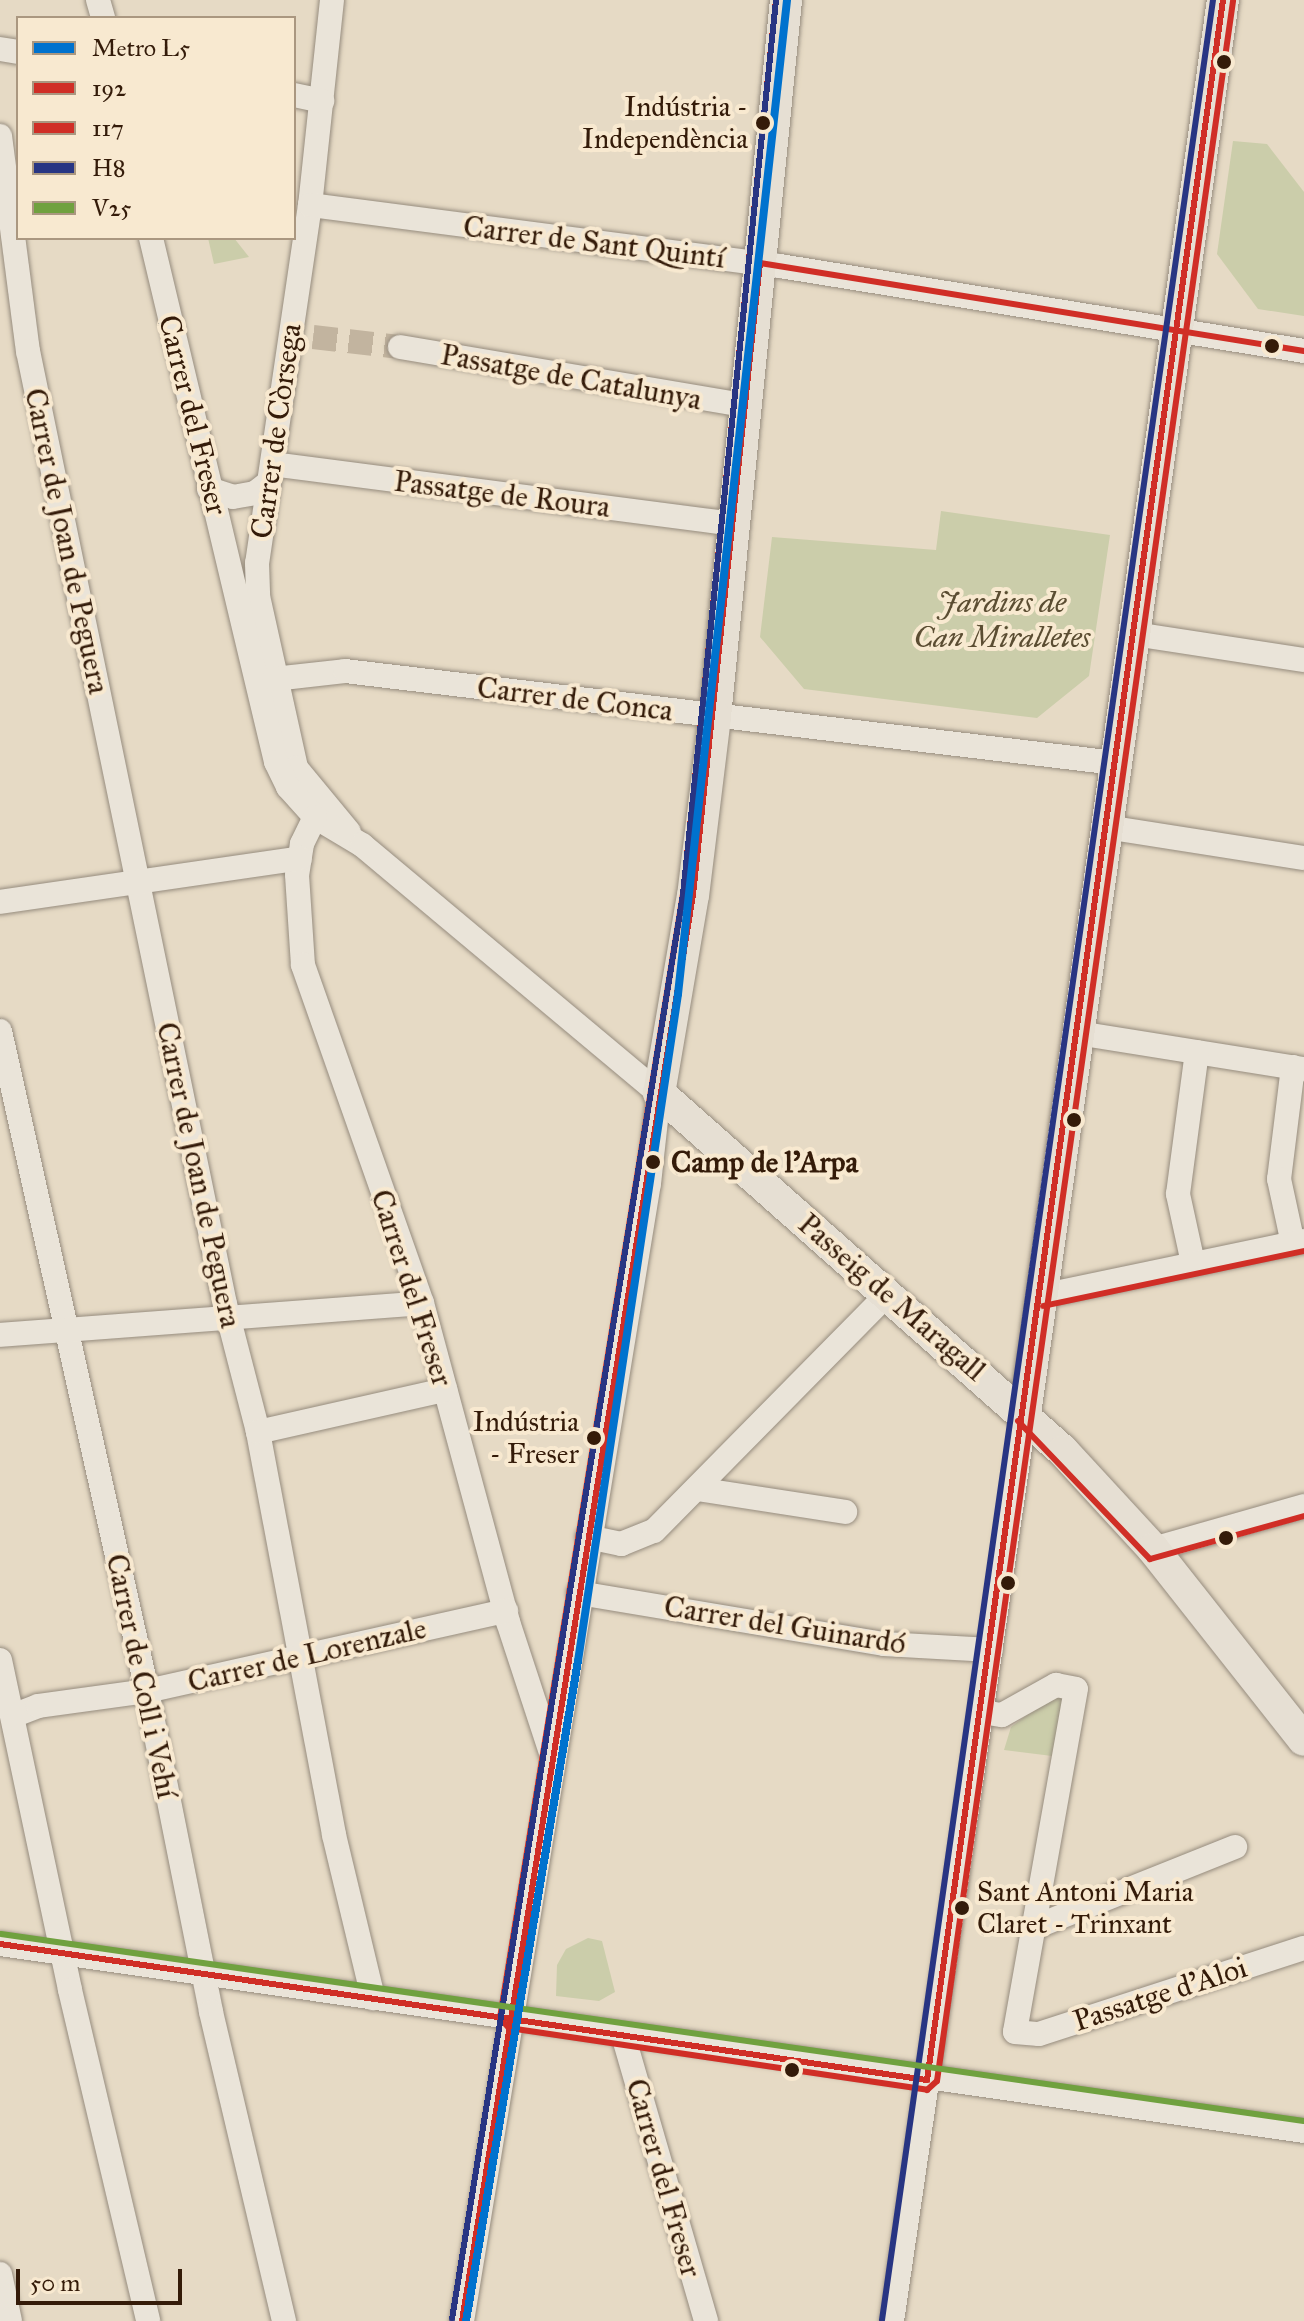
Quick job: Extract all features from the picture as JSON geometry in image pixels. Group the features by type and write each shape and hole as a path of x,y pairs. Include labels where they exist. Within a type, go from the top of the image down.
{"main road":[{"path":"659,1093 693,895 715,717 743,405 786,0"},
{"path":"1025,1414 1223,0"},
{"name":"Passeig de Maragall","path":"659,1093 1025,1414 1153,1549 1304,1740"}],"street":[{"name":"Carrer de Còrsega","path":"332,0 310,205 302,335 271,473 258,596 296,768 354,839"},
{"path":"296,95 322,101"},
{"name":"Carrer de Joan de Peguera","path":"0,136 28,351 136,880 229,1317 258,1432 304,1657 334,1835 373,1998"},
{"name":"Carrer de Sant Quintí","path":"310,205 760,263 1304,351"},
{"name":"Carrer del Freser","path":"151,240 276,762 288,787 315,817 300,858 297,929 303,965 422,1303 506,1611 555,1764"},
{"name":"Passatge de Catalunya","path":"400,347 743,405"},
{"path":"209,489 233,497 255,493 271,473"},
{"name":"Passatge de Roura","path":"271,473 732,524"},
{"path":"1134,634 1304,660"},
{"name":"Carrer de Conca","path":"274,679 345,671 1115,763"},
{"name":"Passeig de Maragall","path":"315,817 354,839 659,1093"},
{"path":"1106,827 1304,858"},
{"path":"0,902 273,858 300,858"},
{"name":"Carrer de Coll i Vehí","path":"0,1031 147,1691 203,1973 284,2321"},
{"path":"1041,1296 1299,1242 1279,1179 1298,1068 1078,1033"},
{"path":"1193,1263 1178,1194 1197,1052"},
{"path":"462,2321 510,2018 555,1764 588,1537 649,1183 659,1093"},
{"path":"588,1537 639,1541 697,1489 889,1293"},
{"path":"0,1335 422,1303"},
{"path":"258,1432 445,1390"},
{"path":"892,2321 1025,1414"},
{"path":"697,1489 845,1512"},
{"path":"1153,1549 1304,1506"},
{"name":"Carrer del Guinardó","path":"579,1593 884,1644 991,1650"},
{"name":"Carrer de Lorenzale","path":"15,1715 38,1706 147,1691 506,1611"},
{"path":"0,1660 15,1715 62,1953 148,2321"},
{"path":"982,1712 1002,1715 1056,1685 1076,1689 1030,1929"},
{"path":"1030,1929 1235,1847"},
{"name":"Passatge d'Aloi","path":"1030,1929 1015,2032 1039,2034 1304,1948"},
{"path":"0,1944 927,2080 1304,2131"},
{"name":"Carrer del Freser","path":"623,2035 706,2321"},
{"path":"0,2274 10,2321"}],"green space":[{"path":"1233,141 1267,144 1304,192 1304,316 1258,309 1217,254"},
{"path":"208,240 236,240 249,257 214,264"},
{"name":"Jardins de Can Miralletes","path":"941,511 1110,535 1089,676 1037,718 804,689 760,637 772,537 936,550"},
{"path":"1057,1693 1065,1695 1052,1756 1004,1750 1011,1727"},
{"path":"588,1938 602,1941 615,1992 599,2001 556,1996 557,1965 566,1949"}],"tunnel":[{"path":"313,337 400,347"}],"metro line":[{"name":"L5","path":"466,2321 578,1661 678,994 787,0"}],"transit line":[{"name":"117","path":"776,0 683,894 500,2018 509,2028 927,2090 937,2081 1233,1"},
{"name":"H8","path":"452,2319 683,894 776,0"},
{"name":"H8","path":"882,2320 1213,0"},
{"name":"192","path":"0,1944 927,2080 1223,0"},
{"name":"192","path":"462,2321 693,895 760,263 1304,351"},
{"name":"117","path":"1043,1306 1304,1251"},
{"name":"117","path":"1018,1421 1150,1559 1304,1516"},
{"name":"V25","path":"1,1934 1304,2121"}],"place":[{"name":"Indústria - Independència","path":"763,123"},
{"name":"Camp de l'Arpa","path":"653,1162"},
{"name":"Indústria - Freser","path":"594,1438"},
{"name":"Sant Antoni Maria Claret - Trinxant","path":"962,1908"}]}
